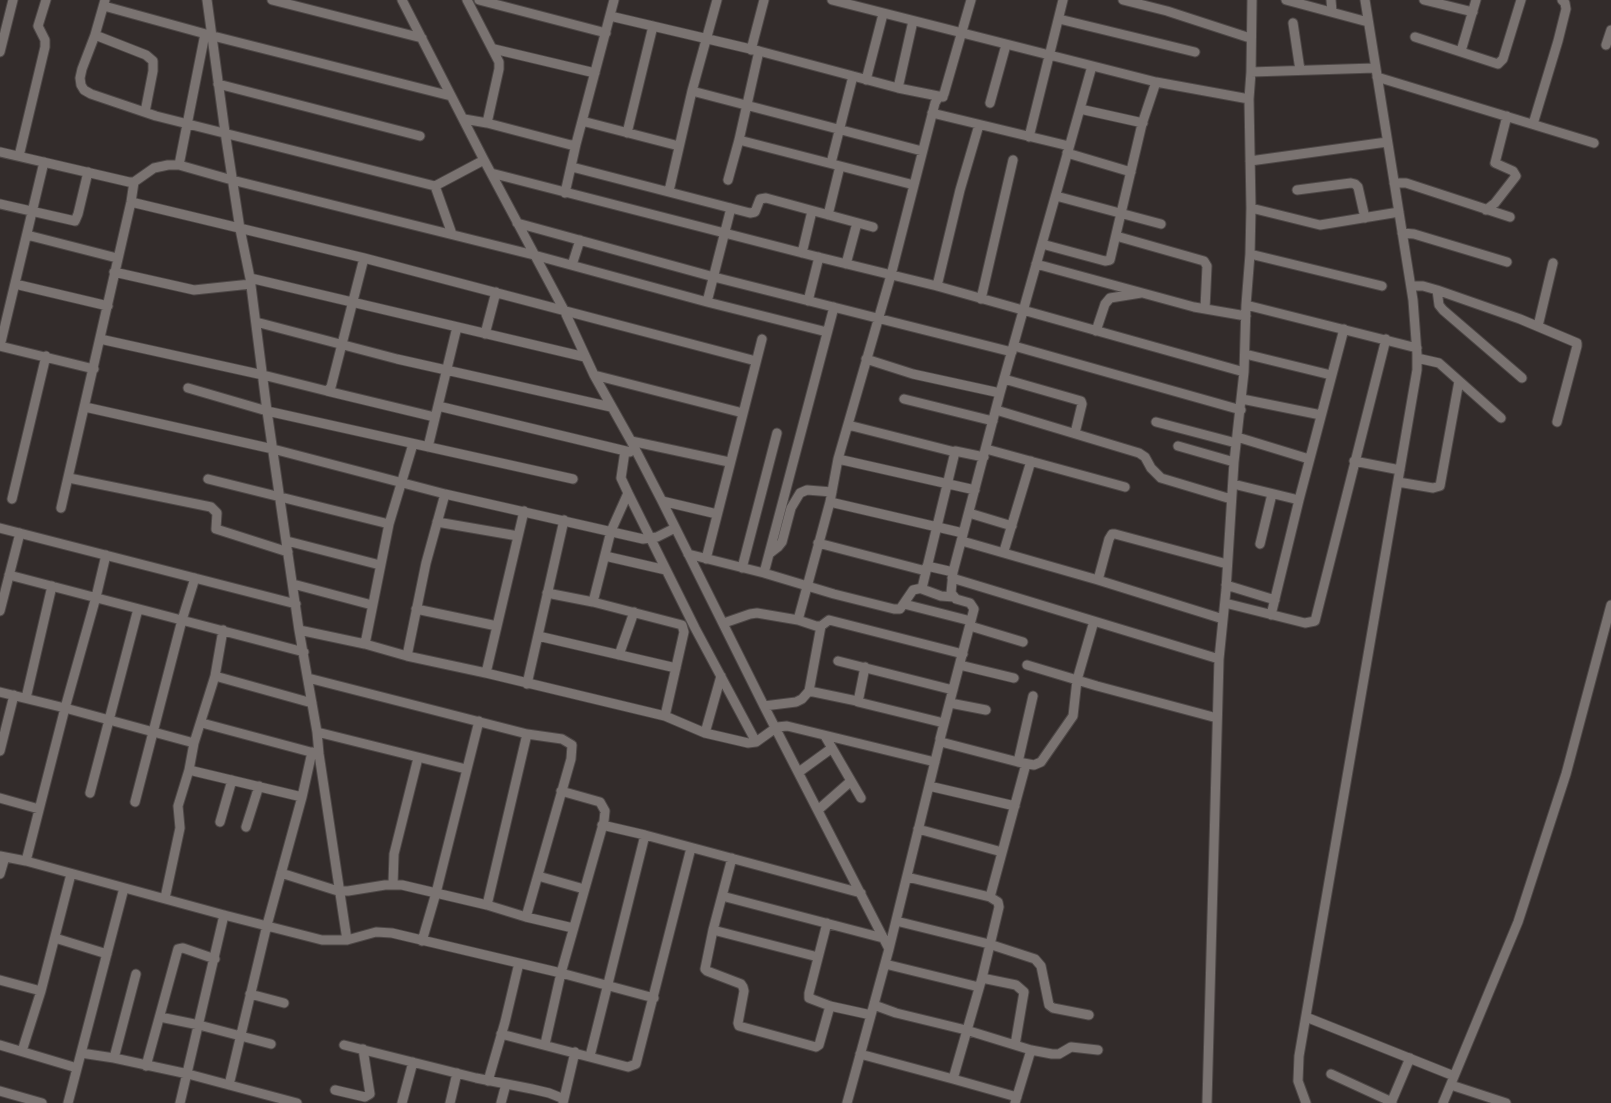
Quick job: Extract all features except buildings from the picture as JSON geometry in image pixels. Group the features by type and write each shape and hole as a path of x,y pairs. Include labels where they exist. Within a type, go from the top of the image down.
{"street":[{"path":"0,52 4,24 13,0"},
{"path":"19,156 45,47 45,40 38,26 46,0"},
{"path":"207,0 209,35 250,281 299,630 317,732 315,753 267,925 229,1085"},
{"path":"272,0 422,38"},
{"path":"402,0 564,310 594,375 631,440 764,706 889,949"},
{"path":"468,0 498,56 499,69 487,123"},
{"path":"479,0 606,33"},
{"path":"565,192 614,0"},
{"path":"669,191 692,91 716,0"},
{"path":"728,180 747,105 764,0"},
{"path":"832,0 1156,82 1249,99"},
{"path":"798,620 830,502 838,459 891,275 932,114 936,100 943,97 946,91 960,33 971,0"},
{"path":"1029,137 1063,0"},
{"path":"1124,0 1167,11 1250,38"},
{"path":"1167,11 1170,0"},
{"path":"1207,1103 1219,659 1228,564 1234,462 1242,399 1250,254 1249,99 1252,0"},
{"path":"1289,0 1368,22"},
{"path":"1331,0 1332,12"},
{"path":"1306,1103 1299,1086 1298,1067 1309,1018 1402,483 1400,470 1417,370 1421,358 1417,348 1417,286 1408,233 1399,212 1400,183 1387,142 1382,79 1375,68 1365,0"},
{"path":"1424,0 1472,12"},
{"path":"1461,51 1476,0"},
{"path":"1415,37 1495,64 1501,62 1521,0"},
{"path":"1533,124 1566,9 1565,3 1562,0"},
{"path":"451,96 209,35 104,3 80,78 84,90 91,94 145,112 435,186 484,160"},
{"path":"866,80 883,14"},
{"path":"610,16 898,88 943,97"},
{"path":"1059,19 1195,52"},
{"path":"898,88 913,21"},
{"path":"1293,23 1300,70"},
{"path":"627,132 653,26"},
{"path":"1606,45 1611,30"},
{"path":"95,35 150,57 153,61 153,71 145,112"},
{"path":"179,165 209,35"},
{"path":"990,103 1006,45"},
{"path":"494,50 595,73"},
{"path":"954,597 950,590 952,575 1000,393 1092,66"},
{"path":"1251,72 1375,68"},
{"path":"831,163 853,76"},
{"path":"1382,79 1594,143"},
{"path":"1042,244 1108,261 1111,258 1143,123 1156,82"},
{"path":"218,84 420,136"},
{"path":"692,91 840,128 922,151"},
{"path":"1080,109 1143,123"},
{"path":"932,114 1029,137 1131,172"},
{"path":"1486,210 1516,176 1513,171 1495,163 1506,116"},
{"path":"464,118 571,145 576,144"},
{"path":"582,121 679,146"},
{"path":"936,286 979,124"},
{"path":"739,140 914,185"},
{"path":"1250,161 1387,142"},
{"path":"0,152 134,182"},
{"path":"982,298 1013,160"},
{"path":"44,162 0,346 94,368"},
{"path":"62,508 134,182 154,168 179,165 827,332"},
{"path":"828,215 840,166"},
{"path":"572,167 752,214 763,197 873,227"},
{"path":"0,204 75,221 88,172"},
{"path":"491,172 982,298 1244,372"},
{"path":"1400,183 1510,217"},
{"path":"1297,190 1355,184 1358,186 1365,218"},
{"path":"435,186 452,234"},
{"path":"1056,196 1161,224"},
{"path":"131,202 364,258 756,361"},
{"path":"707,302 731,208"},
{"path":"1251,208 1320,225 1399,212"},
{"path":"802,253 812,210"},
{"path":"517,222 714,278 1013,349 1241,410"},
{"path":"846,264 857,223"},
{"path":"1408,233 1507,262"},
{"path":"26,235 117,258"},
{"path":"1116,236 1204,261 1207,266 1205,309"},
{"path":"572,265 580,240"},
{"path":"1250,254 1382,286"},
{"path":"808,301 819,257"},
{"path":"327,391 331,386 364,258"},
{"path":"1538,326 1553,263"},
{"path":"1036,264 1205,309 1246,316"},
{"path":"114,272 194,290 250,281 353,302 585,357"},
{"path":"15,284 108,306"},
{"path":"1417,286 1437,290 1538,326 1577,343 1578,346 1556,422"},
{"path":"1437,290 1439,305 1443,310 1522,378"},
{"path":"485,334 496,292"},
{"path":"1096,331 1105,304 1110,298 1141,293"},
{"path":"1246,305 1417,348"},
{"path":"764,573 834,307"},
{"path":"256,322 342,345 611,407"},
{"path":"428,447 457,327"},
{"path":"1271,614 1309,459 1344,329"},
{"path":"100,339 263,375 435,417"},
{"path":"706,559 762,339"},
{"path":"1224,603 1306,623 1315,621 1386,339"},
{"path":"1245,354 1331,376"},
{"path":"12,499 46,356"},
{"path":"1421,358 1439,363 1501,418"},
{"path":"866,359 913,374 1000,393"},
{"path":"594,375 743,413"},
{"path":"1004,379 1081,401 1082,404 1075,434"},
{"path":"1402,483 1434,488 1440,486 1459,381"},
{"path":"188,388 267,411 573,480"},
{"path":"904,399 993,422"},
{"path":"1242,399 1321,415"},
{"path":"438,406 638,454"},
{"path":"85,407 273,449 444,494 612,532 650,539 675,528"},
{"path":"996,410 1139,453 1145,457 1151,468 1161,478 1231,498"},
{"path":"1156,422 1237,440 1309,459"},
{"path":"848,425 955,451 985,453 1031,461 1125,487"},
{"path":"742,568 777,433"},
{"path":"631,440 730,462"},
{"path":"365,644 389,524 413,444"},
{"path":"1178,446 1234,462"},
{"path":"625,451 622,478 628,493 756,742"},
{"path":"922,589 955,451"},
{"path":"838,459 975,490"},
{"path":"1004,552 1031,461"},
{"path":"1354,461 1400,470"},
{"path":"69,478 214,508 217,513 216,529 288,552"},
{"path":"208,479 389,524"},
{"path":"1233,484 1299,500"},
{"path":"769,554 778,548 782,542 791,508 800,492 807,490 832,492"},
{"path":"593,602 612,532 628,493"},
{"path":"407,656 416,609 444,494"},
{"path":"1260,544 1272,494"},
{"path":"662,501 717,514"},
{"path":"830,502 937,528 1004,552 1223,619"},
{"path":"486,673 524,511"},
{"path":"969,513 1012,526"},
{"path":"526,684 564,520"},
{"path":"437,522 518,536"},
{"path":"0,528 296,604"},
{"path":"0,612 20,533"},
{"path":"1098,580 1112,534 1228,564"},
{"path":"287,541 380,565"},
{"path":"818,543 952,575 1219,659"},
{"path":"688,554 898,610 913,590 922,589 941,596 954,597 972,605 974,609 849,1103"},
{"path":"26,861 106,555"},
{"path":"605,556 666,570"},
{"path":"9,575 304,652"},
{"path":"135,802 182,620 195,578"},
{"path":"293,584 372,605"},
{"path":"1226,585 1275,600"},
{"path":"26,698 52,586"},
{"path":"547,593 593,602 682,625 684,632 665,716"},
{"path":"904,604 970,623 1023,642"},
{"path":"1443,1103 1518,922 1566,774 1611,605"},
{"path":"90,793 138,609"},
{"path":"416,609 497,626"},
{"path":"619,655 634,612"},
{"path":"724,623 757,613 821,626"},
{"path":"764,706 796,702 802,699 809,691 821,626 829,620 962,654"},
{"path":"940,741 943,744 1022,763 1034,765 1042,762 1073,716 1076,680 1094,621"},
{"path":"165,898 180,828 178,806 189,770 194,743 202,723 215,676 223,630"},
{"path":"299,630 665,716 705,733 748,744 756,742 777,728 787,726 935,762"},
{"path":"538,636 676,668"},
{"path":"838,661 953,690"},
{"path":"960,665 1014,678"},
{"path":"1027,665 1217,718"},
{"path":"858,702 865,667"},
{"path":"215,676 312,703"},
{"path":"705,733 721,676"},
{"path":"308,678 527,734 562,739 572,745 572,759 526,917"},
{"path":"809,691 944,723"},
{"path":"0,692 194,743"},
{"path":"0,751 1,740 14,695"},
{"path":"990,897 1015,806 1034,696"},
{"path":"950,702 986,710"},
{"path":"422,941 479,721"},
{"path":"202,723 315,753"},
{"path":"317,732 466,769"},
{"path":"487,905 527,734"},
{"path":"825,736 861,798"},
{"path":"799,772 832,748"},
{"path":"315,753 346,940"},
{"path":"393,884 394,854 418,758"},
{"path":"189,770 302,798"},
{"path":"220,822 232,780"},
{"path":"818,810 851,781"},
{"path":"246,827 258,786"},
{"path":"929,786 1015,806"},
{"path":"544,1044 561,973 605,811 600,802 562,791"},
{"path":"0,798 39,809"},
{"path":"602,826 645,835 861,893"},
{"path":"918,829 1002,852"},
{"path":"590,1056 645,835"},
{"path":"501,1034 628,1066 636,1064 691,848"},
{"path":"0,874 2,856 322,940 346,940 383,932 561,973 654,998"},
{"path":"732,858 705,968 707,971 741,984 744,987 739,1026 816,1047 819,1044 830,1006"},
{"path":"281,873 338,891 393,884 436,892 573,928"},
{"path":"22,1051 55,938 71,874"},
{"path":"538,876 584,889"},
{"path":"907,877 990,897 998,902 999,907 981,982 953,1079"},
{"path":"68,1103 124,888"},
{"path":"722,896 884,938"},
{"path":"180,1103 224,915"},
{"path":"896,921 989,944 1040,962 1049,1005 1053,1008 1089,1015"},
{"path":"827,923 809,997 830,1006 871,1015"},
{"path":"713,930 818,957"},
{"path":"55,938 107,954"},
{"path":"146,1066 178,949 183,948 215,959"},
{"path":"488,1080 519,963"},
{"path":"885,964 981,982 1016,985 1024,992 1015,1045"},
{"path":"114,1058 136,974"},
{"path":"0,980 40,991"},
{"path":"250,994 284,1003"},
{"path":"874,1005 896,1013 966,1030 1031,1050 1052,1054 1059,1054 1071,1047 1098,1050"},
{"path":"160,1017 272,1044"},
{"path":"1309,1018 1410,1058 1452,1080 1506,1103"},
{"path":"0,1045 77,1068"},
{"path":"344,1045 548,1093 563,1101 576,1052"},
{"path":"335,1090 365,1097 370,1094 363,1049"},
{"path":"860,1054 953,1079 1016,1100 1031,1050"},
{"path":"81,1053 188,1074 297,1103"},
{"path":"1331,1074 1391,1102 1410,1058"},
{"path":"402,1103 413,1062"},
{"path":"450,1103 457,1073"},
{"path":"501,1103 506,1084"},
{"path":"0,1091 42,1103"}]}
